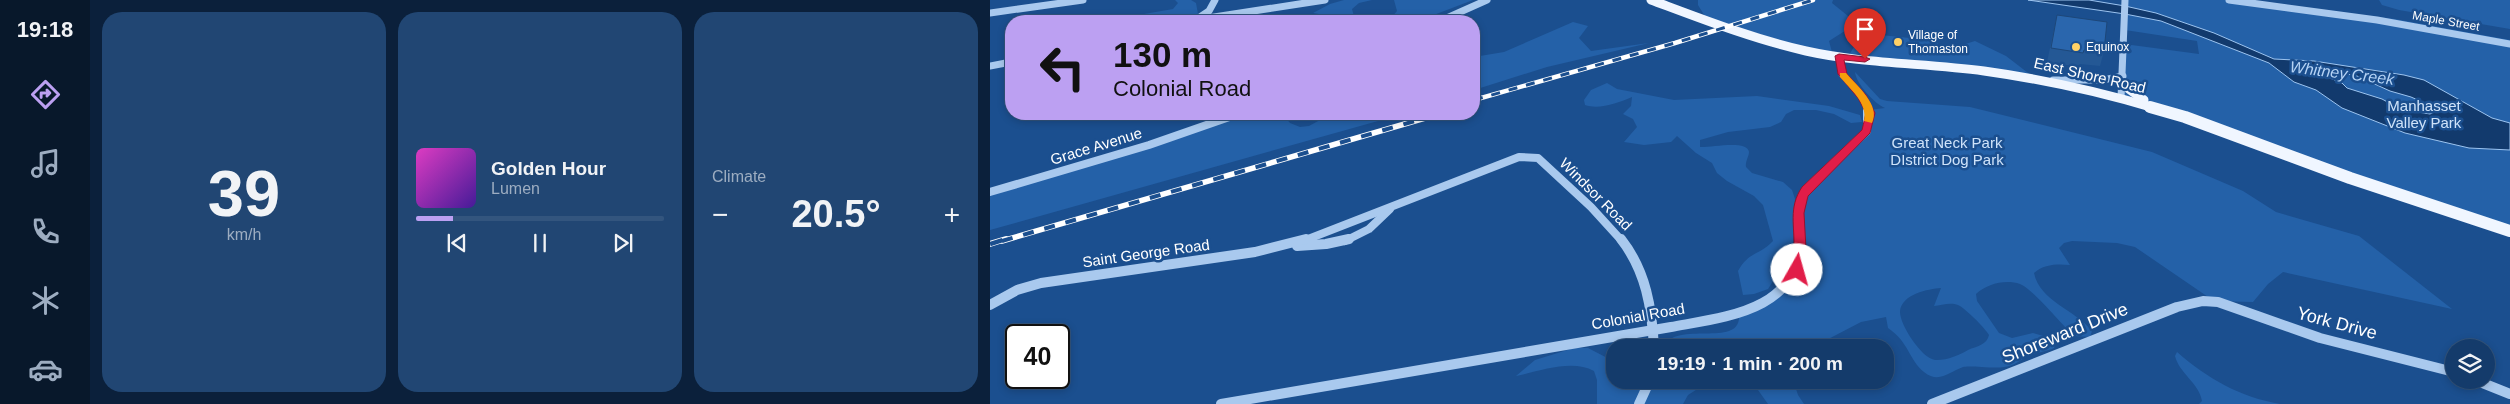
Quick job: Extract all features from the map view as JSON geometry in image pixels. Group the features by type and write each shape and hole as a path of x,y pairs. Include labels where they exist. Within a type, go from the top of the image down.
{"main road":[{"name":"East Shore Road","path":"1651,0 1742,33 1806,51 2036,79 2159,108 2350,178 2510,232"},
{"path":"2122,80 2138,97 2159,108"}],"street":[{"path":"990,13 1083,0"},
{"path":"1204,15 1209,11 1215,0"},
{"path":"1229,15 1325,0"},
{"path":"1453,15 1487,0"},
{"name":"Maple Street","path":"2230,0 2377,20 2510,44"},
{"path":"2121,98 2125,7"},
{"name":"Colonial Road","path":"1221,404 1654,329 1742,312 1763,303 1782,290 1792,279 1800,260 1798,213 1802,196 1806,189 1867,131 1870,113 1863,97 1842,74 1839,56"},
{"path":"990,66 1005,63"},
{"path":"2036,79 2122,80"},
{"name":"Grace Avenue","path":"990,192 1149,145 1221,120"},
{"name":"Windsor Road","path":"1530,156 1538,158 1607,224 1628,248 1641,275 1654,329 1654,339"},
{"name":"Saint George Road","path":"1280,247 1310,239 1519,157 1530,156"},
{"name":"Saint George Road","path":"990,305 1017,290 1041,283 1280,247 1326,244 1357,237 1367,232 1390,208"},
{"name":"York Drive","path":"2214,301 2234,306 2320,338 2445,370"},
{"name":"Shoreward Drive","path":"1932,404 2177,307 2197,302 2214,301"},
{"path":"2495,388 2510,394"},
{"path":"1639,404 1646,389"}],"green space":[{"path":"1175,0 1191,0 1196,3 1198,14 1138,15 1173,9 1178,3"},
{"path":"1344,0 1372,0 1359,3 1352,9 1354,15 1313,13 1330,4"},
{"path":"1394,0 1473,0 1434,15 1394,15 1397,11"},
{"path":"1698,0 1833,0 1832,3 1848,16 1851,27 1829,41 1833,56 1706,18 1698,5"},
{"name":"Manhasset Valley Park","path":"2125,0 2229,0 2395,19 2510,40 2510,231 2121,98 2124,44 2199,54 2197,41 2125,30"},
{"path":"2379,0 2510,0 2510,29 2399,10 2382,5"},
{"path":"1573,22 1588,26 1579,38 1591,51 1649,43 1547,67 1480,88 1480,56 1504,52"},
{"path":"1862,33 1938,41 1938,47 1949,47 1949,44 1962,45 1975,41 2006,56 2036,79 1848,57"},
{"name":"Great Neck Park DIstrict Dog Park","path":"1855,72 1880,99 1887,101 1970,107 2152,152 2243,191 2276,212 2359,236 2452,309 2283,272 2268,284 2253,302 2214,301 2135,247 2117,243 2072,241 2064,243 2059,248 2070,265 2046,266 2034,273 2043,291 2051,299 2077,317 2092,331 2090,337 2074,336 2040,300 2020,284 1996,283 1976,294 1977,301 1999,333 2012,338 2033,333 2057,340 2054,348 2031,355 2008,366 1994,368 1963,367 1944,376 1934,377 1929,375 1919,367 1905,345 1888,328 1886,317 1861,322 1828,339 1670,339 1680,335 1729,331 1736,326 1739,317 1792,279 1802,196 1867,131 1869,110 1885,108 1867,93","holes":["1941,288 1934,306 1946,304 1961,307 1989,335 1981,345 1943,360 1935,360 1924,354 1912,340 1903,324 1900,311 1905,300 1910,297 1923,291"]},
{"path":"1607,83 1617,89 1674,100 1757,96 1829,106 1860,115 1862,122 1851,123 1834,114 1816,110 1794,110 1786,114 1781,122 1770,127 1728,132 1700,140 1700,147 1735,145 1747,148 1749,152 1746,167 1752,173 1783,182 1792,190 1795,199 1793,241 1789,256 1768,289 1754,294 1743,295 1738,271 1746,260 1773,241 1763,205 1754,196 1727,181 1717,173 1712,163 1696,153 1677,136 1671,142 1644,145 1624,142 1637,127 1633,119 1623,114 1631,106 1632,97 1602,106 1585,105 1584,100 1591,90"},
{"path":"1219,120 1287,120 1300,127 1309,126 1320,120 1382,120 990,230 990,192"},
{"path":"1574,348 1588,348 1606,357 1606,389 1697,389 1688,395 1683,404 1597,404 1597,380 1594,371 1576,366 1566,366 1516,376 1535,360"},
{"path":"2177,352 2201,371 2225,386 2251,397 2280,404 2199,404 2202,401 2200,395 2180,368 2175,356"},
{"path":"1796,389 1804,404 1768,404 1758,390"}],"water":[{"name":"Whitney Creek","path":"2028,0 2089,0 2125,6 2156,13 2214,33 2274,59 2314,61 2404,75 2424,80 2492,118 2510,123 2510,150 2469,148 2405,133 2342,108 2316,90 2294,82 2269,63 2161,21","holes":["2332,71 2357,76 2390,91 2427,104 2434,112 2430,114 2400,109 2382,99 2347,88 2342,83 2325,76 2324,72"]}],"building":[{"path":"2057,15 2107,22 2104,51 2084,50 2083,53 2051,48"}],"railway":[{"path":"1480,98 1675,43 1813,0"},
{"path":"1002,241 1418,120"},
{"path":"990,244 1006,239"}],"slow traffic":[{"path":"1843,75 1867,103 1870,113 1869,121"}],"place":[{"name":"Village of Thomaston","path":"1898,42"},
{"name":"Equinox","path":"2076,47"}],"route":[{"path":"1797,270 1800,260 1798,213 1802,196 1806,189 1867,131 1870,113 1867,103 1842,74 1839,56 1865,59"}]}
